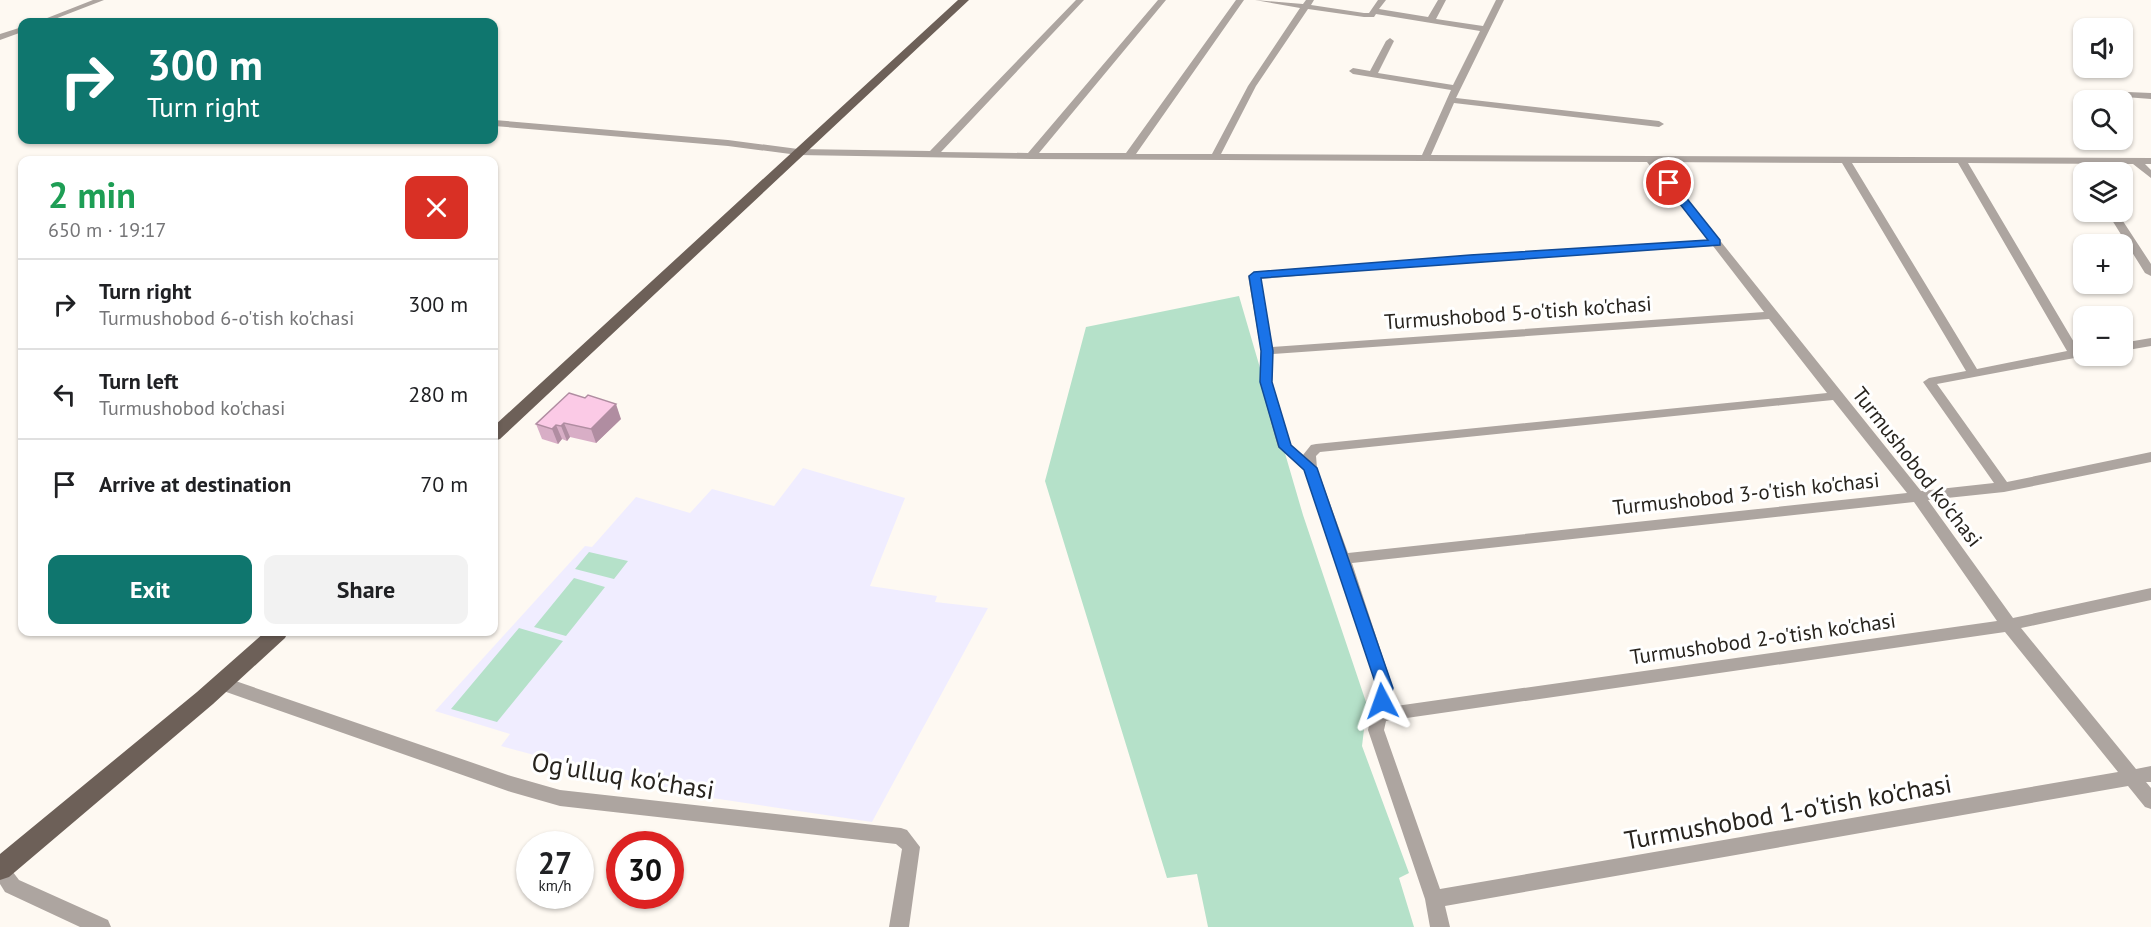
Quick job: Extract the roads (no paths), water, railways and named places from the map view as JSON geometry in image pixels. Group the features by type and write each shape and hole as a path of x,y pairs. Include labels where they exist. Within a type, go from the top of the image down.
{"main road":[{"path":"498,431 964,0"},
{"path":"0,869 274,636"}],"street":[{"path":"52,18 100,0"},
{"path":"932,155 1080,0"},
{"path":"1030,156 1162,0"},
{"path":"1129,156 1240,0"},
{"path":"1259,0 1308,3 1364,15 1371,15 1376,11 1382,0"},
{"path":"1431,20 1442,0"},
{"path":"1425,158 1456,88 1500,0"},
{"path":"1215,157 1252,86 1308,3"},
{"path":"1376,11 1485,29"},
{"path":"0,37 18,30"},
{"path":"1373,74 1390,41"},
{"path":"1353,71 1456,88"},
{"path":"2133,95 2151,96"},
{"path":"1451,100 1659,124"},
{"path":"498,123 728,143 798,152 1030,156 2151,161"},
{"name":"Turmushobod ko'chasi","path":"1650,159 1918,497 2009,625 2151,801"},
{"path":"1845,160 1972,373"},
{"path":"1962,161 2073,343"},
{"path":"2136,161 2151,175"},
{"path":"2118,222 2151,273"},
{"path":"1310,468 1285,447 1266,382 1267,351 1254,276 1470,258 1716,243"},
{"name":"Turmushobod 5-o'tish ko'chasi","path":"1267,351 1772,315"},
{"path":"2133,344 2151,342"},
{"path":"2004,487 1929,382 2073,354"},
{"path":"1440,927 1434,900 1376,730 1385,688 1343,559 1310,468 1309,455 1316,448 1836,396"},
{"name":"Turmushobod 3-o'tish ko'chasi","path":"1343,559 2004,487 2151,457"},
{"name":"Turmushobod 2-o'tish ko'chasi","path":"1379,715 2009,625 2151,594"},
{"name":"Og'ulluq ko'chasi","path":"221,683 511,784 560,798 901,836 911,847 898,927"},
{"name":"Turmushobod 1-o'tish ko'chasi","path":"1434,900 2151,774"},
{"path":"0,869 12,886 101,927"}]}
